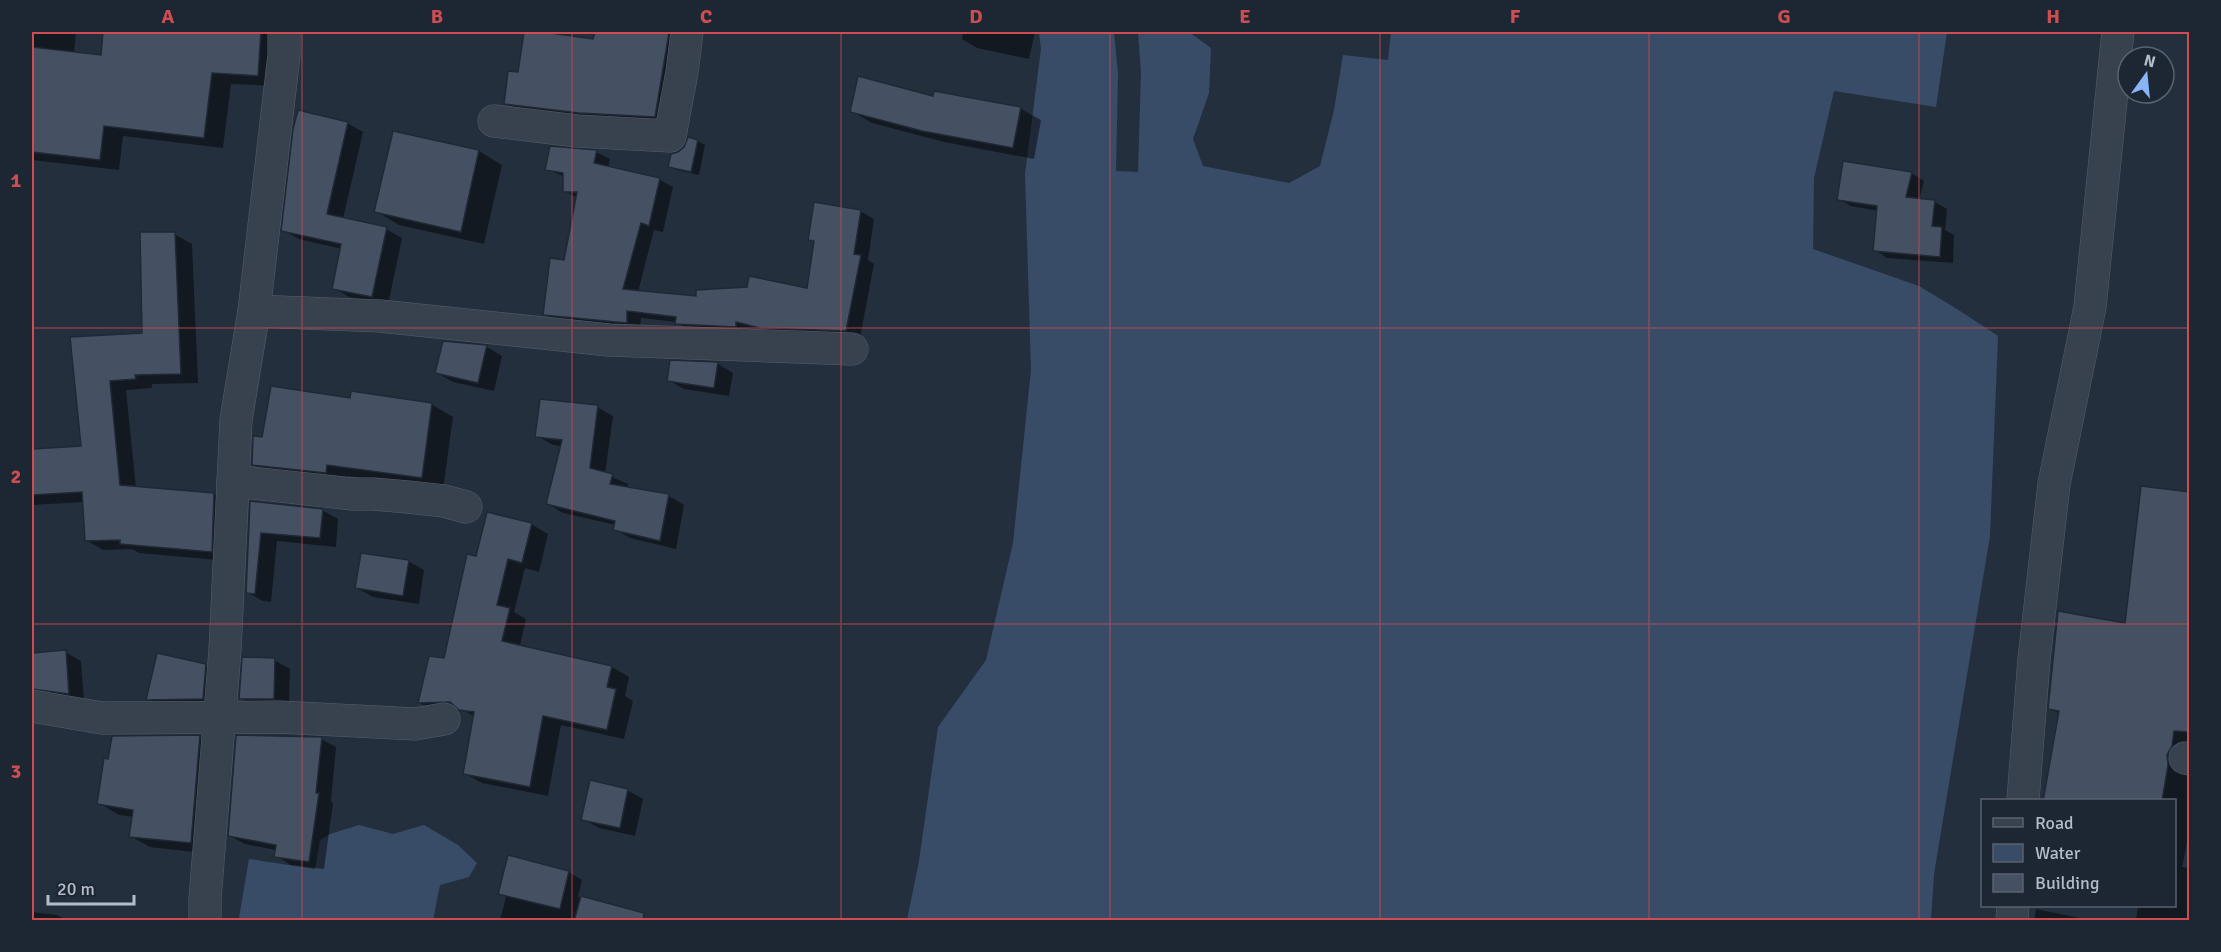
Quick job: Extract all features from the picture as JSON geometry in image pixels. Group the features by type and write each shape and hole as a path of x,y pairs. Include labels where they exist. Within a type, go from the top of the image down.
{"street":[{"path":"205,921 236,420 254,311 284,55 284,32"},
{"path":"494,121 577,131 670,136 687,32"},
{"path":"2023,799 2034,659 2054,484 2090,307 2118,32"},
{"path":"254,311 380,316 609,340 852,349"},
{"path":"233,481 444,501 466,507"},
{"path":"32,706 102,718 279,717 415,724 444,719"}],"water":[{"path":"1039,32 1114,32 1118,74 1116,171 1138,172 1141,72 1138,32 1189,32 1211,48 1209,93 1193,139 1203,166 1289,183 1320,166 1334,110 1343,55 1388,60 1391,32 1947,32 1936,107 1834,91 1814,178 1813,249 1919,286 1998,336 1990,536 1934,874 1931,920 907,920 919,861 938,727 986,660 1013,543 1031,370 1025,174 1041,49"},
{"path":"359,825 393,834 424,825 458,845 477,863 469,877 440,885 433,920 258,920 239,918 249,859 315,869 320,840 330,834"}],"building":[{"path":"103,32 261,32 258,76 212,73 204,138 104,126 100,160 32,152 32,47 101,55"},
{"path":"524,32 543,32 593,39 595,32 669,32 655,117 579,113 504,104 508,71 518,72"},
{"path":"858,76 933,96 934,91 1021,107 1013,148 922,131 850,112"},
{"path":"298,110 348,122 327,214 387,227 372,297 332,289 341,244 281,231 293,129"},
{"path":"393,131 479,150 461,232 374,212"},
{"path":"688,137 698,140 691,172 668,167 671,154 684,147"},
{"path":"550,146 597,150 594,163 660,178 649,226 641,223 623,289 696,296 696,290 747,287 749,276 807,288 814,241 808,240 814,202 861,210 854,254 861,255 846,331 760,328 736,322 736,327 675,324 676,317 627,311 627,323 543,315 550,258 564,260 577,192 563,192 563,173 545,170"},
{"path":"1843,161 1912,172 1906,197 1935,200 1932,226 1942,227 1940,257 1873,251 1877,206 1837,200"},
{"path":"140,232 175,232 181,374 135,375 136,379 110,381 120,485 214,493 212,552 120,544 120,540 85,541 82,492 32,495 32,449 81,446 70,337 142,333"},
{"path":"443,341 487,345 478,383 435,373"},
{"path":"670,360 718,362 714,388 667,381"},
{"path":"271,386 350,398 351,391 432,403 422,478 327,465 326,473 252,465 253,436 262,437"},
{"path":"540,399 598,405 590,468 613,474 610,484 669,494 660,541 613,530 615,521 546,504 562,440 535,437"},
{"path":"2141,486 2190,492 2190,732 2174,731 2172,746 2167,755 2168,765 2162,799 2043,799 2059,711 2048,709 2058,611 2125,623"},
{"path":"250,501 323,509 320,538 261,533 255,594 246,593"},
{"path":"487,512 532,523 522,563 508,559 497,605 510,608 502,641 612,666 607,687 616,689 607,730 543,716 530,787 463,774 474,712 459,710 450,702 418,703 429,656 444,658 467,554 476,556"},
{"path":"361,553 409,560 403,596 355,588"},
{"path":"66,650 69,694 32,689 32,653"},
{"path":"157,653 206,664 203,699 146,700"},
{"path":"242,657 275,658 274,699 239,699"},
{"path":"200,735 191,843 129,837 133,810 97,804 104,758 108,759 112,736"},
{"path":"236,735 322,737 316,793 319,793 309,862 274,857 276,845 228,836"},
{"path":"590,780 628,789 620,828 581,820"},
{"path":"508,855 569,871 560,909 498,894"},
{"path":"581,896 644,913 643,921 574,921"}]}
